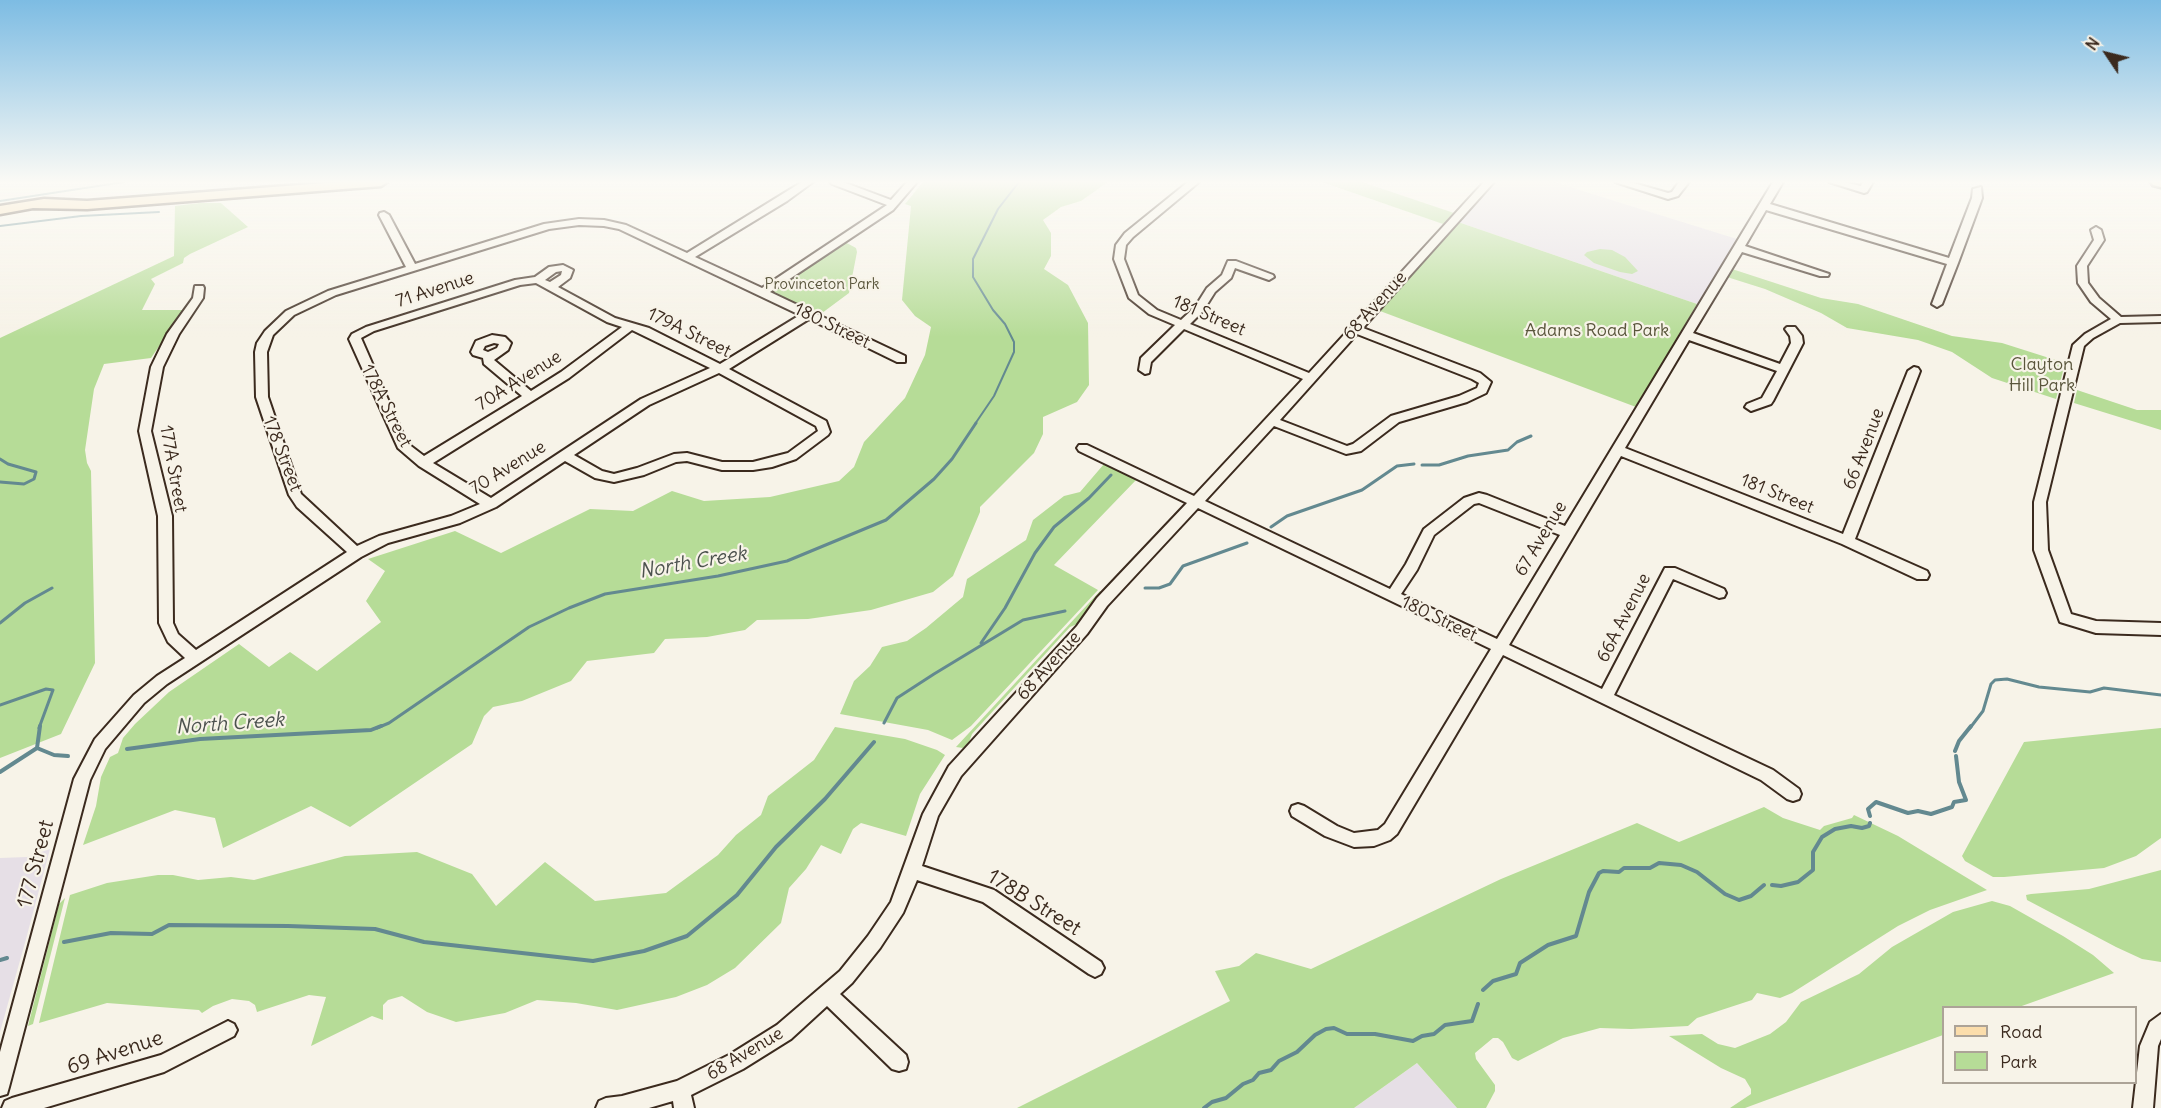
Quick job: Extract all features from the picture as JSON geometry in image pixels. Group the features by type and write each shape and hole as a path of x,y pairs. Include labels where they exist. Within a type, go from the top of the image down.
{"street":[{"path":"394,234 412,268"},
{"name":"180 Street","path":"269,333 290,313 314,300 528,234"},
{"name":"180 Street","path":"637,234 901,359"},
{"path":"688,257 727,234"},
{"path":"762,293 850,234"},
{"name":"181 Street","path":"1132,234 1124,240 1119,250 1119,260 1133,296 1138,302 1153,312 1311,378"},
{"name":"68 Avenue","path":"606,1108 682,1099 784,1032 828,995 861,960 886,924 912,871 931,814 956,771 1082,630 1102,602 1272,421 1442,234"},
{"name":"67 Avenue","path":"1298,811 1331,831 1354,840 1374,839 1384,835 1396,821 1748,234"},
{"path":"1856,234 1953,263"},
{"path":"1937,304 1964,234"},
{"path":"2097,234 2099,240 2082,266 2083,283 2095,300 2118,320"},
{"path":"1740,248 1824,274"},
{"path":"1145,370 1145,361 1199,309 1211,290 1227,276 1232,263 1269,277"},
{"name":"71 Avenue","path":"356,336 370,329 519,282 538,280 554,269 568,270 566,276 551,287"},
{"name":"179A Street","path":"538,280 611,320 645,330 720,369 822,424 824,432 792,456 772,463 753,466 722,466 681,458 614,478 599,475 564,455"},
{"name":"177A Street","path":"196,658 173,638 166,623 165,516 145,430 157,367 173,334 198,297 199,288"},
{"name":"70 Avenue","path":"162,680 356,553 384,539 455,520 491,504 645,402 720,369 808,315"},
{"path":"2161,319 2118,320 2089,336 2079,345 2040,502 2041,550 2065,618 2096,627 2161,629"},
{"name":"70A Avenue","path":"423,463 565,375 631,325"},
{"path":"1272,421 1346,450 1357,448 1395,419 1463,399 1482,390 1485,382 1476,376 1355,329"},
{"path":"1751,407 1767,401 1797,343 1796,336 1791,329"},
{"name":"178 Street","path":"269,333 261,352 263,403 295,495 356,553"},
{"path":"1687,335 1783,369"},
{"name":"178A Street","path":"356,336 355,343 402,445 423,463 491,504"},
{"path":"489,356 488,361 530,396"},
{"name":"66 Avenue","path":"1847,541 1914,371"},
{"name":"180 Street","path":"1083,448 1767,775 1793,794"},
{"name":"181 Street","path":"1618,450 1847,541 1922,575"},
{"path":"1392,597 1413,566 1428,532 1469,501 1479,498 1568,533"},
{"name":"66A Avenue","path":"1605,698 1670,572 1719,593"},
{"name":"177 Street","path":"0,1087 82,779 93,756 109,732 133,704 162,680"},
{"name":"178B Street","path":"912,871 988,896 1095,968"},
{"path":"828,995 898,1062"},
{"path":"2143,1108 2149,1046 2158,1025"},
{"name":"69 Avenue","path":"12,1108 164,1063 228,1030"}],"shaded area":[{"path":"1492,234 1720,234 1737,239 1710,288 1706,290 1697,304"},
{"path":"50,849 0,1032 0,858 27,857"},
{"path":"1417,1063 1457,1108 1354,1108"}],"green space":[{"path":"174,234 234,234 190,254 184,258 183,263 151,279 155,284 142,310 184,310 151,358 104,364 94,389 85,450 91,471 95,663 61,734 0,758 0,338 174,256"},
{"path":"908,234 1051,234 1051,256 1044,269 1068,285 1088,323 1089,385 1077,402 1043,417 1043,434 1034,453 980,507 980,512 953,576 933,592 871,610 808,619 757,620 745,630 707,637 665,639 654,653 587,661 571,681 522,701 493,707 484,716 472,744 350,827 311,806 223,848 215,818 175,810 83,845 96,806 101,777 110,757 118,753 123,738 135,724 169,692 239,644 269,667 290,652 317,671 381,622 366,601 385,571 368,559 455,531 501,553 590,509 633,511 672,491 704,501 770,497 839,481 854,467 864,442 905,398 925,355 931,327 915,316 902,300"},
{"name":"Adams Road Park","path":"1448,234 1492,234 1697,304 1636,407 1380,311"},
{"name":"Provinceton Park","path":"845,242 856,248 857,252 849,293 818,316 774,294 774,289 782,282 787,281"},
{"path":"1600,249 1612,250 1625,257 1638,271 1632,274 1620,272 1594,263 1584,255"},
{"name":"Clayton Hill Park","path":"1732,269 1821,298 1858,304 1952,336 2002,343 2065,363 2056,399 1992,378 1952,352 1918,340 1847,328 1821,313 1765,289 1727,277"},
{"name":"Clayton Hill Park","path":"2077,390 2137,410 2161,410 2161,430 2074,403"},
{"path":"1104,464 1137,479 1054,565 1098,590 971,726 952,740 928,730 840,714 854,681 870,666 882,647 907,641 926,628 963,597 967,579 1026,540 1033,520 1064,496 1080,492"},
{"path":"1100,591 1102,592 1077,624 1070,627 972,734 969,742 963,748 956,747"},
{"path":"835,727 905,739 945,755 920,794 906,836 861,823 853,829 841,854 821,845 806,869 789,888 781,923 735,968 707,985 676,997 617,1010 576,1003 537,1000 505,1013 456,1022 427,1012 402,996 388,1000 383,1005 383,1020 372,1016 311,1046 326,997 309,995 257,1012 255,1005 249,1001 232,999 202,1013 199,1010 107,1003 39,1023 70,895 107,883 158,875 173,875 198,880 231,877 254,880 345,856 417,852 472,874 496,906 545,862 595,901 666,893 718,855 736,835 761,815 768,796 814,760"},
{"path":"2161,728 2161,838 2136,856 2104,868 2004,877 1993,877 1965,861 1962,856 2024,742"},
{"path":"1764,807 1783,818 1820,830 1824,826 1852,818 1854,815 1898,836 1987,890 1930,910 1898,926 1792,993 1780,998 1757,993 1752,1000 1697,1018 1688,1026 1600,1028 1563,1038 1518,1061 1512,1058 1503,1042 1498,1038 1493,1038 1475,1053 1476,1059 1495,1085 1495,1091 1486,1108 1457,1108 1417,1063 1354,1108 1017,1108 1230,1001 1215,971 1239,966 1256,953 1311,969 1501,879 1637,823 1679,842"},
{"path":"2161,870 2161,962 2142,959 2116,947 2027,900 2026,895 2089,889"},
{"path":"65,898 33,1024 28,1026 59,904"},
{"path":"1992,901 2010,906 2093,955 2114,973 2022,1006 1942,1006 1942,1035 1745,1108 1730,1108 1751,1094 1751,1089 1745,1079 1721,1068 1669,1036 1702,1034 1718,1044 1735,1048 1770,1034 1786,1022 1801,1002 1859,974 1892,947 1953,912"}],"waterway":[{"name":"North Creek","path":"975,424 994,396 1014,352 1014,342 1005,324 993,310 973,277 973,259 986,234"},
{"name":"North Creek","path":"377,728 389,723 529,627 569,608 605,594 718,576 787,561 886,520 934,479 952,459 976,423"},
{"path":"1422,465 1439,465 1468,456 1508,450 1517,442 1531,436"},
{"path":"0,459 8,464 36,472 34,479 24,484 0,482"},
{"path":"1271,527 1287,516 1362,490 1397,466 1414,464"},
{"path":"981,643 1005,608 1035,553 1054,527 1089,498 1111,475"},
{"path":"1145,588 1159,588 1170,584 1183,566 1247,543"},
{"path":"0,623 25,603 52,588"},
{"path":"884,723 897,698 934,674 1023,620 1065,611"},
{"path":"1970,728 1983,711 1991,684 1995,680 2007,679 2039,687 2090,692 2104,688 2161,695"},
{"path":"0,705 46,689 53,690 39,728"},
{"path":"37,748 40,726"},
{"name":"North Creek","path":"127,749 200,739 371,730 381,726"},
{"path":"1955,751 1959,741 1971,726"},
{"path":"64,942 111,933 152,934 169,925 288,926 375,929 424,942 593,961 644,951 687,936 737,895 776,847 825,799 874,742"},
{"name":"North Creek","path":"0,772 37,748"},
{"name":"North Creek","path":"37,748 54,755 68,756"},
{"path":"1870,816 1868,809 1876,802 1908,813 1918,811 1931,814 1952,807 1954,802 1966,800 1959,782 1956,756"},
{"path":"1772,885 1781,886 1798,882 1813,870 1813,852 1822,837 1835,829 1851,826 1862,828 1869,826 1870,823"},
{"path":"1483,990 1493,981 1516,974 1520,963 1548,945 1576,936 1589,892 1599,873 1603,871 1619,872 1624,868 1650,868 1659,863 1681,865 1697,872 1725,894 1739,900 1751,896 1764,885"},
{"path":"0,960 7,958"},
{"path":"1204,1108 1212,1102 1226,1098 1243,1084 1253,1080 1259,1073 1271,1070 1279,1061 1297,1052 1315,1035 1326,1029 1334,1028 1347,1034 1375,1034 1413,1041 1422,1036 1434,1034 1445,1025 1472,1021 1478,1004"}]}
